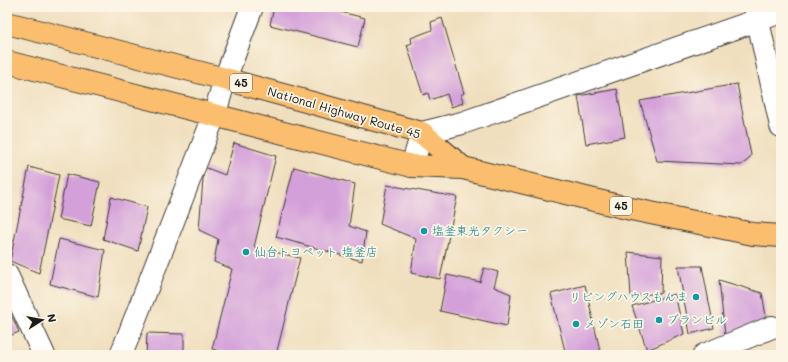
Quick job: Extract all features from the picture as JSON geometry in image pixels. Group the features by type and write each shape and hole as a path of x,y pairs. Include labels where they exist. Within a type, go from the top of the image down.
{"highway":[{"name":"National Highway Route 45","path":"7,23 225,79 422,133 463,168"},
{"name":"National Highway Route 45","path":"7,62 412,166 463,168 631,209 753,234 781,236"}],"street":[{"path":"121,355 214,116 225,79 252,7"},
{"path":"412,166 422,133 462,123 756,14 781,12"},
{"path":"756,14 781,126"},
{"path":"7,276 44,355"},
{"path":"704,355 772,327"}],"building":[{"path":"274,7 320,7 365,18 358,47 270,25"},
{"path":"442,18 464,93 461,95 463,103 451,107 447,94 430,100 428,93 423,95 407,45 412,43 411,38 432,30 431,22"},
{"path":"737,84 751,155 748,160 741,165 657,161 640,101"},
{"path":"617,89 625,137 586,144 578,96"},
{"name":"仙台トヨペット 塩釜店","path":"234,143 276,156 254,247 300,258 276,355 234,355 212,349 232,269 214,262 218,239 199,230 204,167 225,175"},
{"path":"29,167 59,175 39,273 10,261"},
{"path":"294,167 355,184 349,226 366,232 362,261 276,237"},
{"path":"67,174 100,182 91,226 58,219"},
{"name":"塩釜東光タクシー","path":"387,185 457,197 440,279 411,273 416,239 380,224"},
{"path":"111,197 147,207 138,251 103,239"},
{"path":"59,239 105,250 98,297 50,284"},
{"path":"628,252 662,256 661,293 631,296"},
{"name":"リビングハウスもんま","path":"678,266 702,266 714,328 690,334"},
{"path":"484,268 498,272 494,287 511,294 507,326 440,311 447,275 480,282"},
{"path":"719,280 762,293 767,322 725,335"},
{"name":"メゾン石田","path":"585,285 601,355 566,355 551,294"},
{"name":"ブランビル","path":"675,294 684,334 647,350 632,306"},
{"path":"7,306 19,332 7,337"},
{"path":"147,333 184,334 184,355 146,355"}],"place":[{"name":"塩釜東光タクシー","path":"424,231"},
{"name":"仙台トヨペット 塩釜店","path":"246,252"},
{"name":"リビングハウスもんま","path":"696,297"},
{"name":"ブランビル","path":"659,320"},
{"name":"メゾン石田","path":"576,324"}]}
